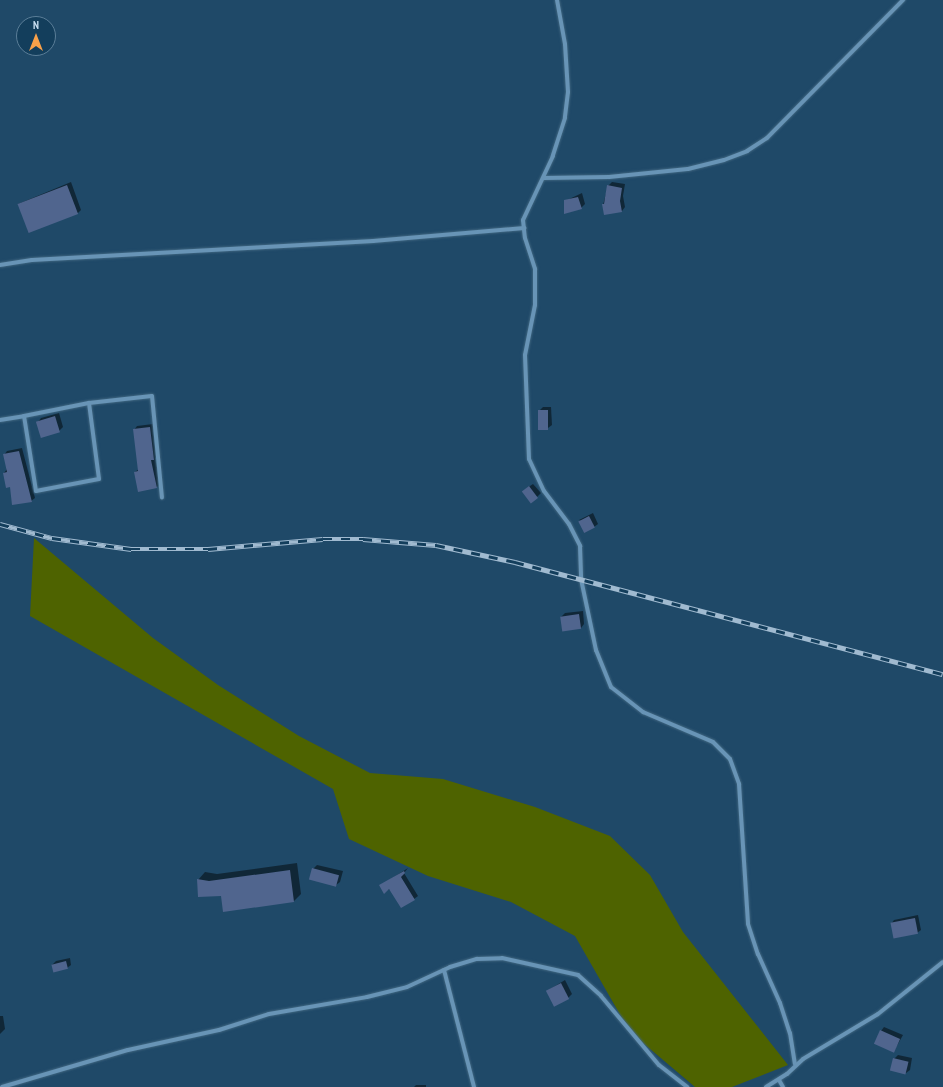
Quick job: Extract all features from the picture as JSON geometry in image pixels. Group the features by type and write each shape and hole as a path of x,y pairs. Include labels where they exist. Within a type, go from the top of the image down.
{"street":[{"path":"557,0 565,44 568,92 565,118 544,178 523,220 535,269 535,305 525,355 527,434 531,467 544,491 569,524 580,546 581,579 596,650 611,687 643,712 712,742 730,759 738,784 748,924 758,954 780,1003 790,1033 796,1064"},
{"path":"544,178 609,177 688,169 724,160 747,151 767,138 903,0"},
{"path":"0,266 32,260 373,241 524,228"},
{"path":"0,420 89,403 152,396 162,498"},
{"path":"24,416 36,491 100,479 89,403"},
{"path":"2,1087 128,1050 218,1030 268,1014 367,997 407,987 444,970 477,960 502,958 578,975 601,996 660,1066 687,1087"},
{"path":"766,1087 779,1080 796,1064 878,1014 943,962"},
{"path":"444,970 474,1087"},
{"path":"779,1080 783,1087"}],"green space":[{"path":"34,538 153,638 218,685 299,736 370,773 443,779 535,807 610,836 650,875 683,932 788,1065 732,1087 695,1087 630,1032 575,936 511,902 428,876 349,839 333,789 30,616"}],"building":[{"path":"67,185 78,214 29,233 18,204"},
{"path":"607,185 622,188 620,201 622,212 604,215 602,204 604,204"},
{"path":"578,197 582,209 564,214 564,200"},
{"path":"538,410 548,410 548,430 538,430"},
{"path":"55,416 60,432 41,438 36,422"},
{"path":"150,427 154,460 151,460 157,488 138,492 134,472 138,471 133,429"},
{"path":"19,451 32,502 12,505 10,487 6,488 3,473 7,472 3,454"},
{"path":"529,486 538,498 531,503 522,491"},
{"path":"589,516 595,528 584,533 578,521"},
{"path":"579,614 581,629 562,631 560,617"},
{"path":"312,868 339,875 336,887 309,880"},
{"path":"290,870 294,902 223,912 221,896 198,897 197,879 209,881"},
{"path":"404,871 405,873 401,877 415,900 401,908 389,889 384,894 379,885"},
{"path":"915,918 918,934 894,938 890,923"},
{"path":"66,961 68,969 53,972 51,965"},
{"path":"561,983 569,999 554,1007 546,991"},
{"path":"880,1030 900,1039 894,1053 874,1044"},
{"path":"893,1058 909,1062 905,1074 890,1071"}],"railway":[{"path":"0,524 52,538 131,549 208,549 323,539 363,539 436,545 515,562 943,674"}]}
